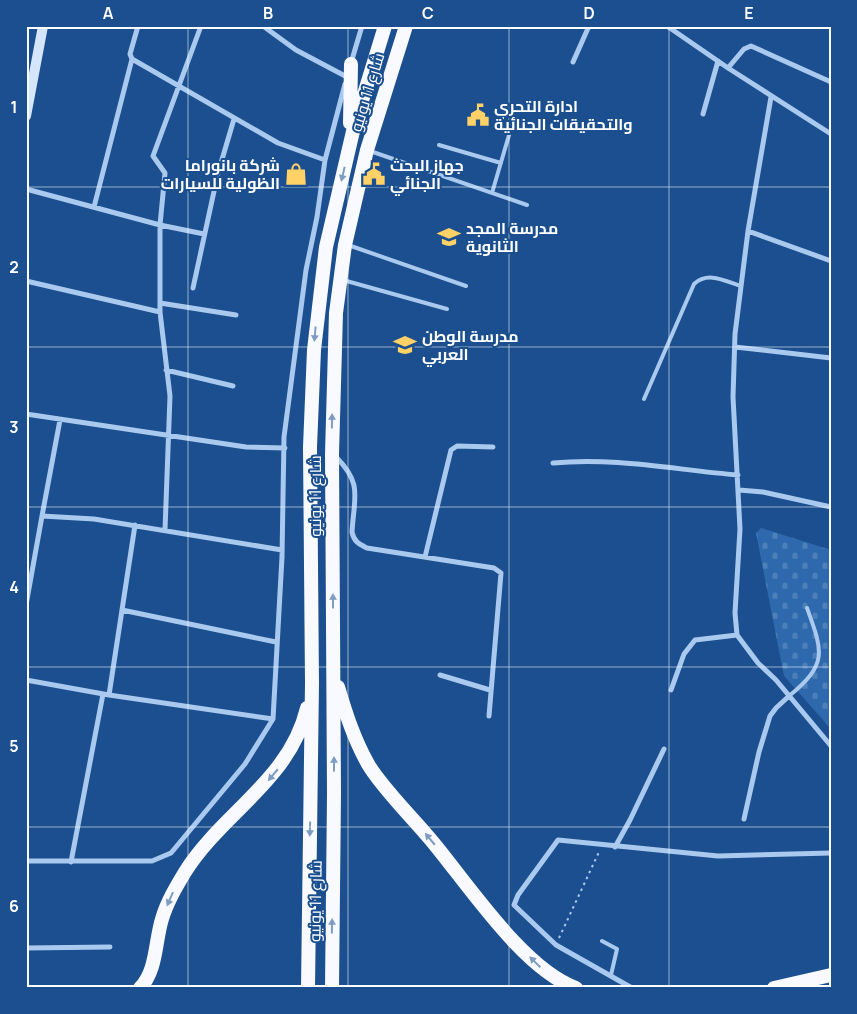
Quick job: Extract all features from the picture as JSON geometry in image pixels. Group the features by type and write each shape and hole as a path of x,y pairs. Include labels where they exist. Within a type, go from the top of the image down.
{"highway":[{"name":"شارع 11 يونيو","path":"308,981 312,683 310,447 314,350 322,264 349,147 384,26"},
{"name":"شارع 11 يونيو","path":"332,981 333,375 345,245 368,150 406,26"},
{"path":"349,71 349,147"},
{"path":"312,654 333,662 349,728 370,766 493,917 537,964 554,978 576,988"},
{"path":"140,988 145,983 152,965 161,920 171,896 186,870 207,843 264,786 290,752 303,725 312,683"},
{"path":"774,988 831,975"}],"main road":[{"path":"26,116 30,82 43,26"}],"street":[{"path":"94,207 132,59 130,54 138,26"},
{"path":"165,530 170,396 160,312 160,225 165,173 153,156 200,26"},
{"path":"263,26 296,50 349,71"},
{"path":"26,861 152,861 171,853 245,764 273,719 282,550 284,437 306,270 317,218 325,160 362,26"},
{"path":"574,62 589,26"},
{"path":"668,26 718,62 831,134"},
{"path":"728,68 744,49 751,46 831,82"},
{"path":"132,59 278,143 325,160"},
{"path":"703,114 718,62"},
{"path":"771,97 748,230 735,347 734,397 740,529 735,613 737,635 758,663 831,746"},
{"path":"193,288 204,234 234,119"},
{"path":"26,189 160,225 204,234"},
{"path":"748,230 831,261"},
{"path":"26,281 160,312"},
{"path":"160,303 236,315"},
{"path":"735,347 831,358"},
{"path":"166,370 233,386"},
{"path":"26,414 246,447 285,448"},
{"path":"26,605 60,420"},
{"path":"425,557 451,450 457,446 493,447"},
{"path":"332,454 346,468 355,484 354,539 367,548 494,568 501,573 488,716"},
{"path":"553,463 582,460 617,461 738,475"},
{"path":"739,490 763,492 831,507"},
{"path":"42,516 94,519 282,550"},
{"path":"109,695 135,525"},
{"path":"122,610 276,642"},
{"path":"671,690 684,654 695,640 737,635"},
{"path":"440,675 490,690"},
{"path":"26,680 109,695 273,719"},
{"path":"71,862 103,694"},
{"path":"744,819 759,752 770,716 789,696"},
{"path":"615,847 664,749"},
{"path":"632,988 556,945 514,905 515,900 558,840 567,839 615,847 718,856 831,853"},
{"path":"26,948 110,947"}],"lane":[{"path":"492,193 509,135"},
{"path":"439,145 501,163"},
{"path":"368,150 527,205"},
{"path":"345,245 466,286"},
{"path":"644,400 694,284 701,278 710,276 741,286"},
{"path":"341,280 447,309"},
{"path":"789,696 809,680 820,653 820,644 807,608"},
{"path":"602,941 617,949 611,975"}],"path":[{"path":"556,945 602,845"}],"green space":[{"path":"761,528 831,550 831,729 784,676 756,533"}],"place":[{"name":"ادارة التحري والتحقيقات الجنائية","path":"478,115"},
{"name":"شركة بانوراما الظولية للسيارات","path":"296,174"},
{"name":"جهاز البحث الجنائي","path":"374,174"},
{"name":"مدرسة المجد الثانوية","path":"449,237"},
{"name":"مدرسة الوطن العربي","path":"405,345"}]}
